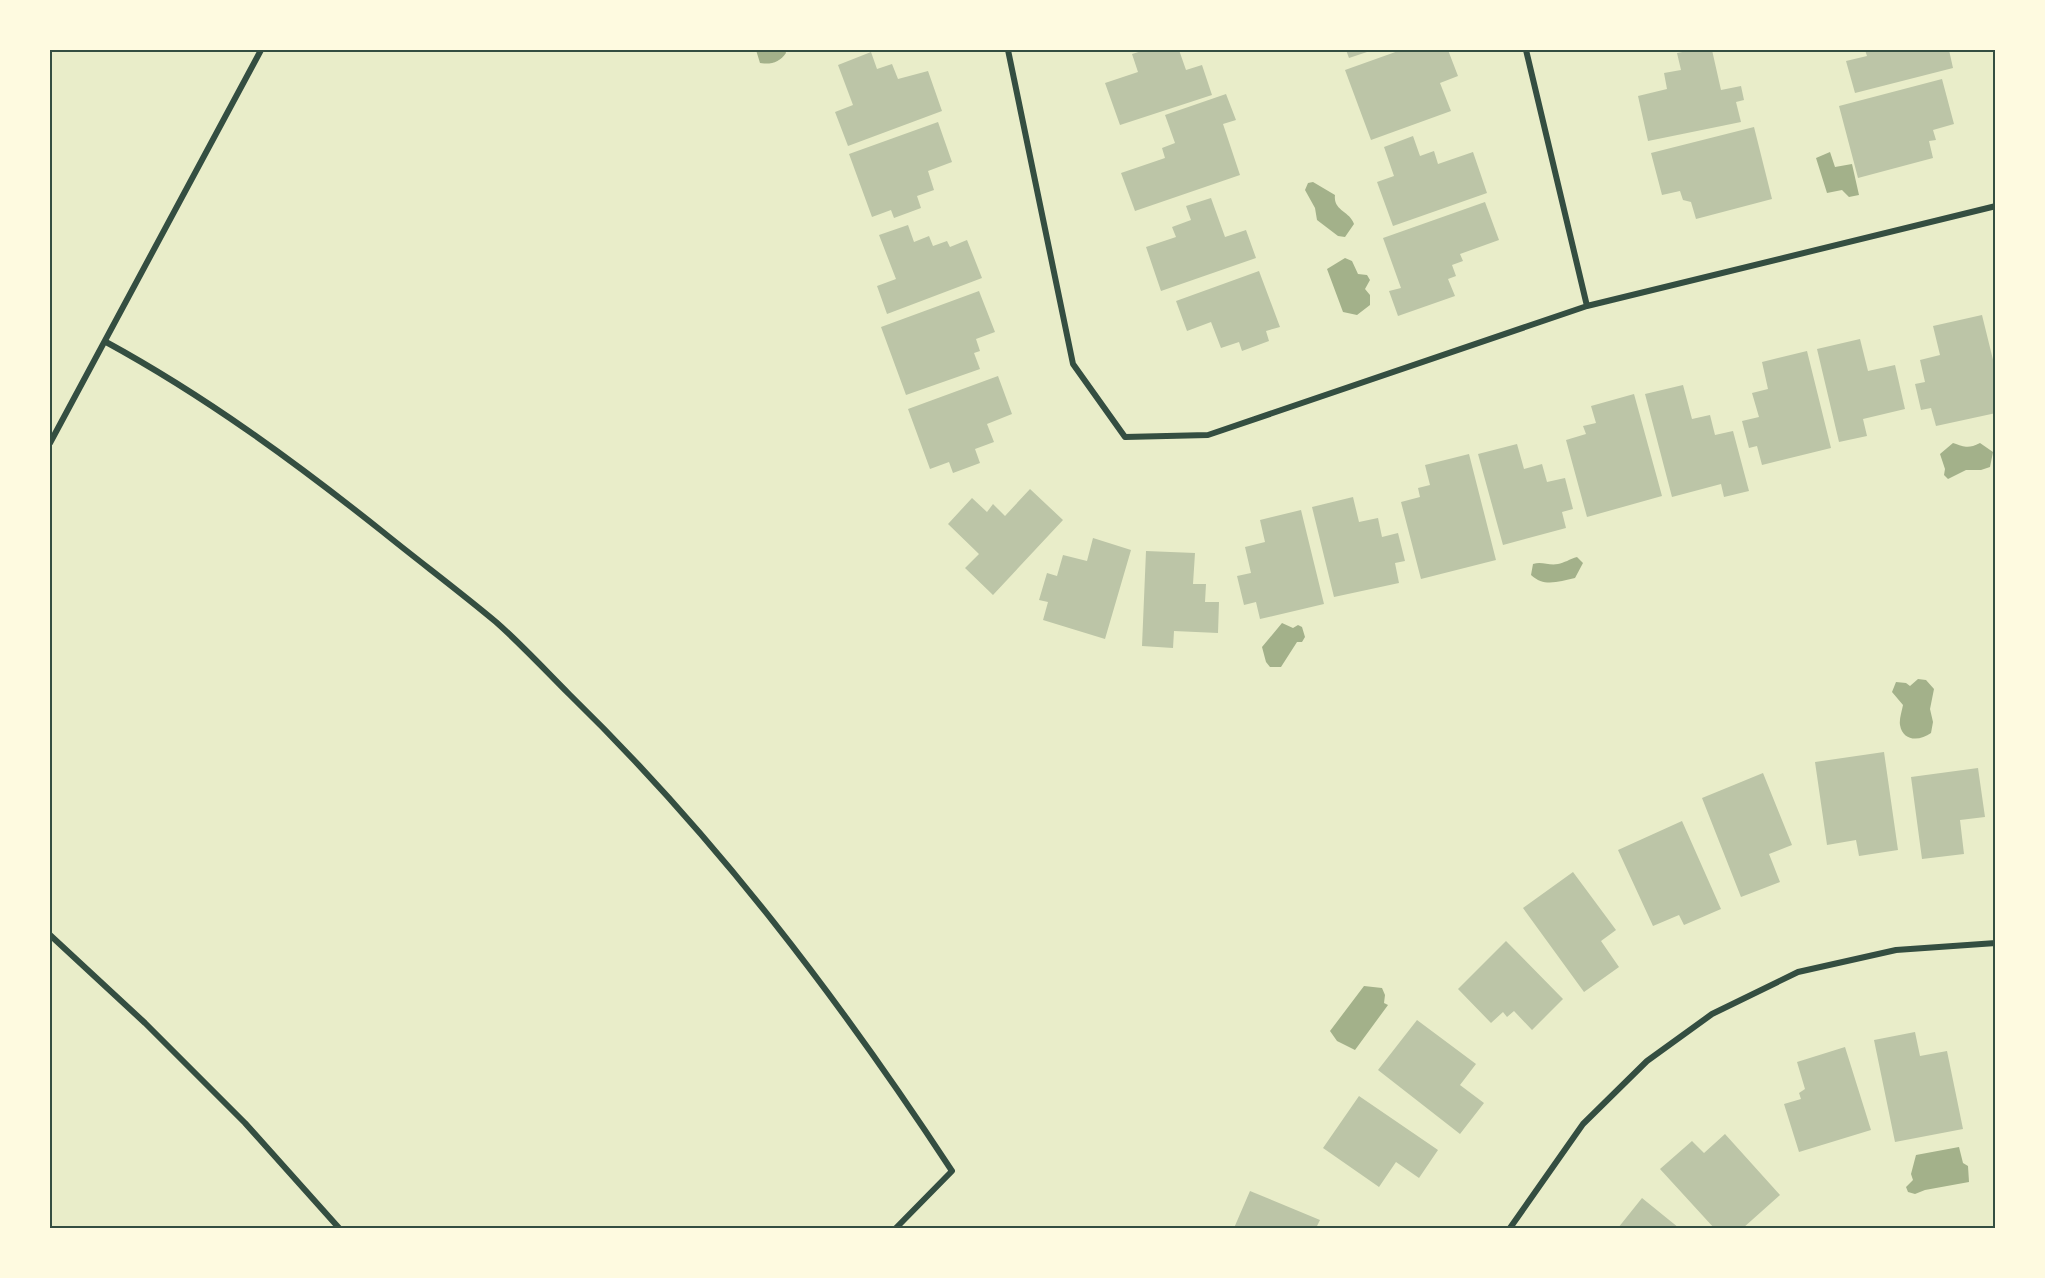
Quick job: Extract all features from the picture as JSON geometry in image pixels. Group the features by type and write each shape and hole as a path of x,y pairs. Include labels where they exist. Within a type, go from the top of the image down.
{"street":[{"path":"50,443 261,50"},
{"path":"1008,50 1072,364 1125,437 1208,435 1587,306 1995,206"},
{"path":"1526,50 1587,306"},
{"path":"106,342 172,378 306,471 497,623 588,712 692,822 778,925 888,1073 952,1171 896,1228"},
{"path":"50,935 145,1023 236,1115 339,1228"},
{"path":"1510,1228 1583,1124 1647,1061 1712,1014 1798,972 1896,950 1995,943"}],"shaded area":[{"path":"756,50 785,50 786,53 778,61 764,64 760,63"},
{"path":"1830,152 1835,167 1852,164 1859,195 1849,197 1842,190 1827,193 1816,158"},
{"path":"1313,182 1335,195 1339,208 1352,220 1354,224 1345,237 1338,236 1317,220 1315,208 1305,190 1308,183"},
{"path":"1345,258 1352,261 1358,274 1367,275 1370,280 1365,289 1370,295 1370,305 1357,315 1343,312 1327,269"},
{"path":"1953,443 1966,447 1980,443 1993,452 1990,467 1981,470 1966,470 1948,479 1944,475 1945,469 1940,454"},
{"path":"1577,557 1583,563 1575,578 1547,582 1531,575 1533,564 1558,564"},
{"path":"1282,623 1293,628 1298,625 1302,627 1305,637 1302,642 1297,642 1281,667 1270,667 1266,662 1262,647"},
{"path":"1918,679 1926,680 1934,689 1930,709 1933,722 1931,733 1922,738 1912,738 1902,731 1900,720 1903,705 1892,692 1896,682 1910,686"},
{"path":"1364,986 1382,988 1385,995 1384,1003 1388,1005 1355,1050 1337,1041 1330,1031"},
{"path":"1959,1147 1963,1163 1968,1166 1969,1182 1915,1194 1908,1192 1906,1187 1913,1180 1911,1174 1916,1155"}],"building":[{"path":"1145,50 1179,50 1186,70 1202,65 1212,95 1120,125 1105,83 1138,72 1132,54"},
{"path":"1346,50 1373,50 1349,58"},
{"path":"1401,50 1448,50 1458,76 1440,83 1451,111 1371,140 1345,70"},
{"path":"1712,50 1721,90 1741,86 1744,100 1736,102 1741,122 1648,141 1638,96 1667,89 1664,73 1681,70 1677,53"},
{"path":"1865,50 1949,50 1953,68 1855,93 1846,61 1867,56"},
{"path":"871,52 877,69 892,64 898,79 928,71 942,111 848,146 835,112 853,105 838,65"},
{"path":"1942,79 1954,124 1933,130 1936,140 1929,141 1933,158 1858,178 1839,106"},
{"path":"1226,94 1236,120 1223,124 1240,175 1135,211 1121,173 1165,158 1162,148 1175,143 1165,115"},
{"path":"938,122 952,162 928,171 934,190 917,196 921,208 894,218 891,210 872,217 849,154"},
{"path":"1754,127 1772,199 1696,219 1691,202 1683,200 1680,191 1662,195 1651,153"},
{"path":"1413,136 1420,156 1434,151 1438,164 1473,152 1487,193 1393,226 1377,182 1394,176 1384,147"},
{"path":"1211,198 1225,237 1246,230 1256,258 1161,291 1146,247 1176,237 1172,227 1191,220 1186,206"},
{"path":"1485,202 1499,240 1460,254 1463,261 1452,265 1456,276 1448,279 1455,296 1398,316 1389,291 1401,288 1383,238"},
{"path":"908,225 914,242 929,236 933,246 947,241 950,247 967,240 982,278 887,314 877,286 896,279 879,235"},
{"path":"1259,271 1280,327 1266,331 1269,341 1242,351 1239,342 1221,348 1211,322 1187,331 1176,301"},
{"path":"979,291 995,332 976,339 980,351 974,353 980,369 906,395 881,327"},
{"path":"1982,315 1996,372 1996,413 1936,426 1931,408 1921,410 1915,384 1925,382 1920,360 1940,355 1933,326"},
{"path":"1860,339 1868,371 1895,365 1905,409 1863,419 1867,436 1839,442 1817,349"},
{"path":"1807,351 1831,448 1762,465 1757,446 1749,448 1742,421 1759,417 1752,393 1768,389 1762,362"},
{"path":"998,376 1012,414 987,424 994,442 975,449 980,463 953,473 949,462 930,469 908,409"},
{"path":"1683,385 1692,419 1710,415 1715,435 1733,431 1749,491 1724,497 1721,484 1672,497 1645,394"},
{"path":"1634,394 1662,496 1587,517 1566,440 1586,434 1583,426 1596,423 1591,406"},
{"path":"1517,444 1524,469 1542,464 1547,482 1565,478 1573,509 1562,512 1566,528 1503,545 1478,454"},
{"path":"1469,454 1496,560 1421,579 1401,502 1420,497 1418,488 1430,485 1425,465"},
{"path":"1030,489 1063,520 993,595 965,568 979,554 948,524 972,498 987,512 993,504 1005,516"},
{"path":"1353,497 1359,522 1378,518 1382,537 1398,533 1405,561 1395,563 1399,583 1334,597 1312,507"},
{"path":"1301,510 1324,604 1260,619 1256,602 1244,605 1237,576 1251,573 1245,547 1265,542 1260,520"},
{"path":"1093,538 1131,550 1105,639 1043,620 1048,602 1039,600 1047,573 1057,576 1063,555 1087,561"},
{"path":"1146,551 1195,553 1193,584 1206,584 1205,602 1219,602 1218,633 1174,631 1173,648 1142,646"},
{"path":"1884,752 1898,850 1859,856 1856,840 1827,845 1815,762"},
{"path":"1978,768 1985,817 1960,820 1964,854 1922,859 1911,777"},
{"path":"1763,773 1792,845 1769,854 1780,882 1741,897 1702,798"},
{"path":"1682,821 1721,909 1684,925 1679,915 1653,926 1618,850"},
{"path":"1573,872 1616,930 1601,941 1619,967 1584,992 1523,908"},
{"path":"1506,941 1563,999 1532,1030 1514,1011 1507,1017 1503,1012 1491,1023 1458,989"},
{"path":"1417,1020 1476,1064 1460,1085 1484,1103 1460,1134 1378,1070"},
{"path":"1915,1032 1920,1056 1947,1051 1963,1129 1895,1142 1874,1040"},
{"path":"1845,1047 1871,1130 1799,1152 1784,1104 1801,1099 1799,1093 1805,1089 1797,1062"},
{"path":"1359,1096 1438,1150 1419,1178 1396,1162 1379,1187 1323,1148"},
{"path":"1725,1134 1780,1195 1743,1228 1714,1228 1660,1169 1692,1141 1704,1153"},
{"path":"1250,1191 1320,1220 1316,1228 1234,1228"},
{"path":"1642,1198 1679,1228 1618,1228"}]}
